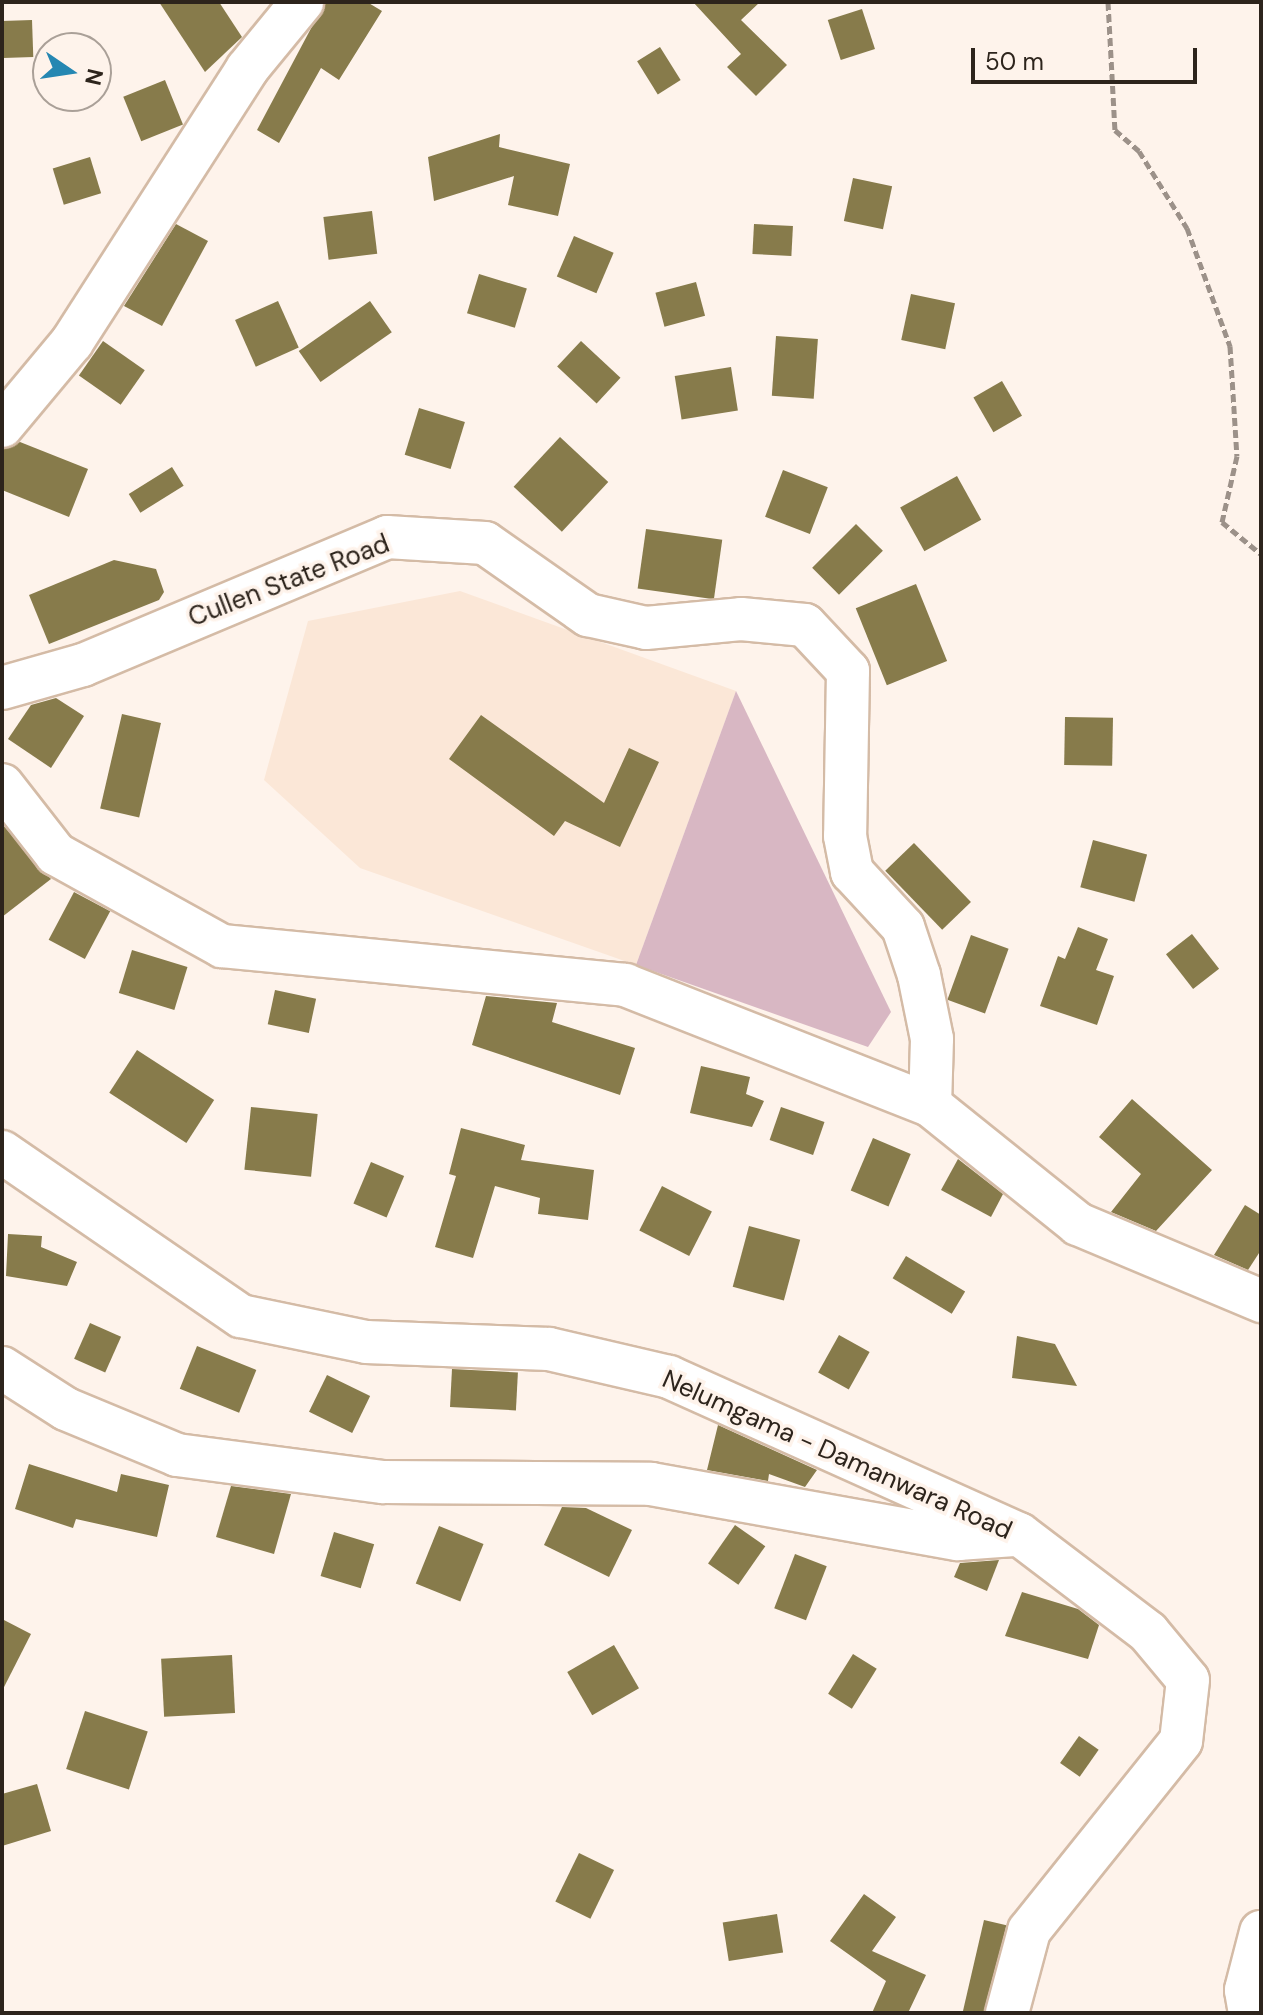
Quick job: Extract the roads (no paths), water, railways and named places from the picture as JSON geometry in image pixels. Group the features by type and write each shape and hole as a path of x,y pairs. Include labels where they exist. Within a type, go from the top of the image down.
{"street":[{"path":"2,426 72,342 247,69 302,2"},
{"name":"Cullen State Road","path":"2,688 83,665 387,537 485,543 588,615 646,628 741,619 805,625 848,671 845,836 852,872 903,927 919,975 932,1039 930,1105"},
{"path":"2,785 56,854 222,946 625,985 930,1105 1078,1224 1261,1301"},
{"name":"Nelumgama - Damanwara Road","path":"2,1152 241,1316 366,1342 549,1349 669,1377 1019,1534 1148,1632 1188,1680 1181,1741 1029,1931 1007,2013"},
{"path":"2,1368 66,1409 177,1455 383,1482 651,1484 958,1539 1019,1534"},
{"path":"1250,2013 1246,1990 1261,1932"}]}
